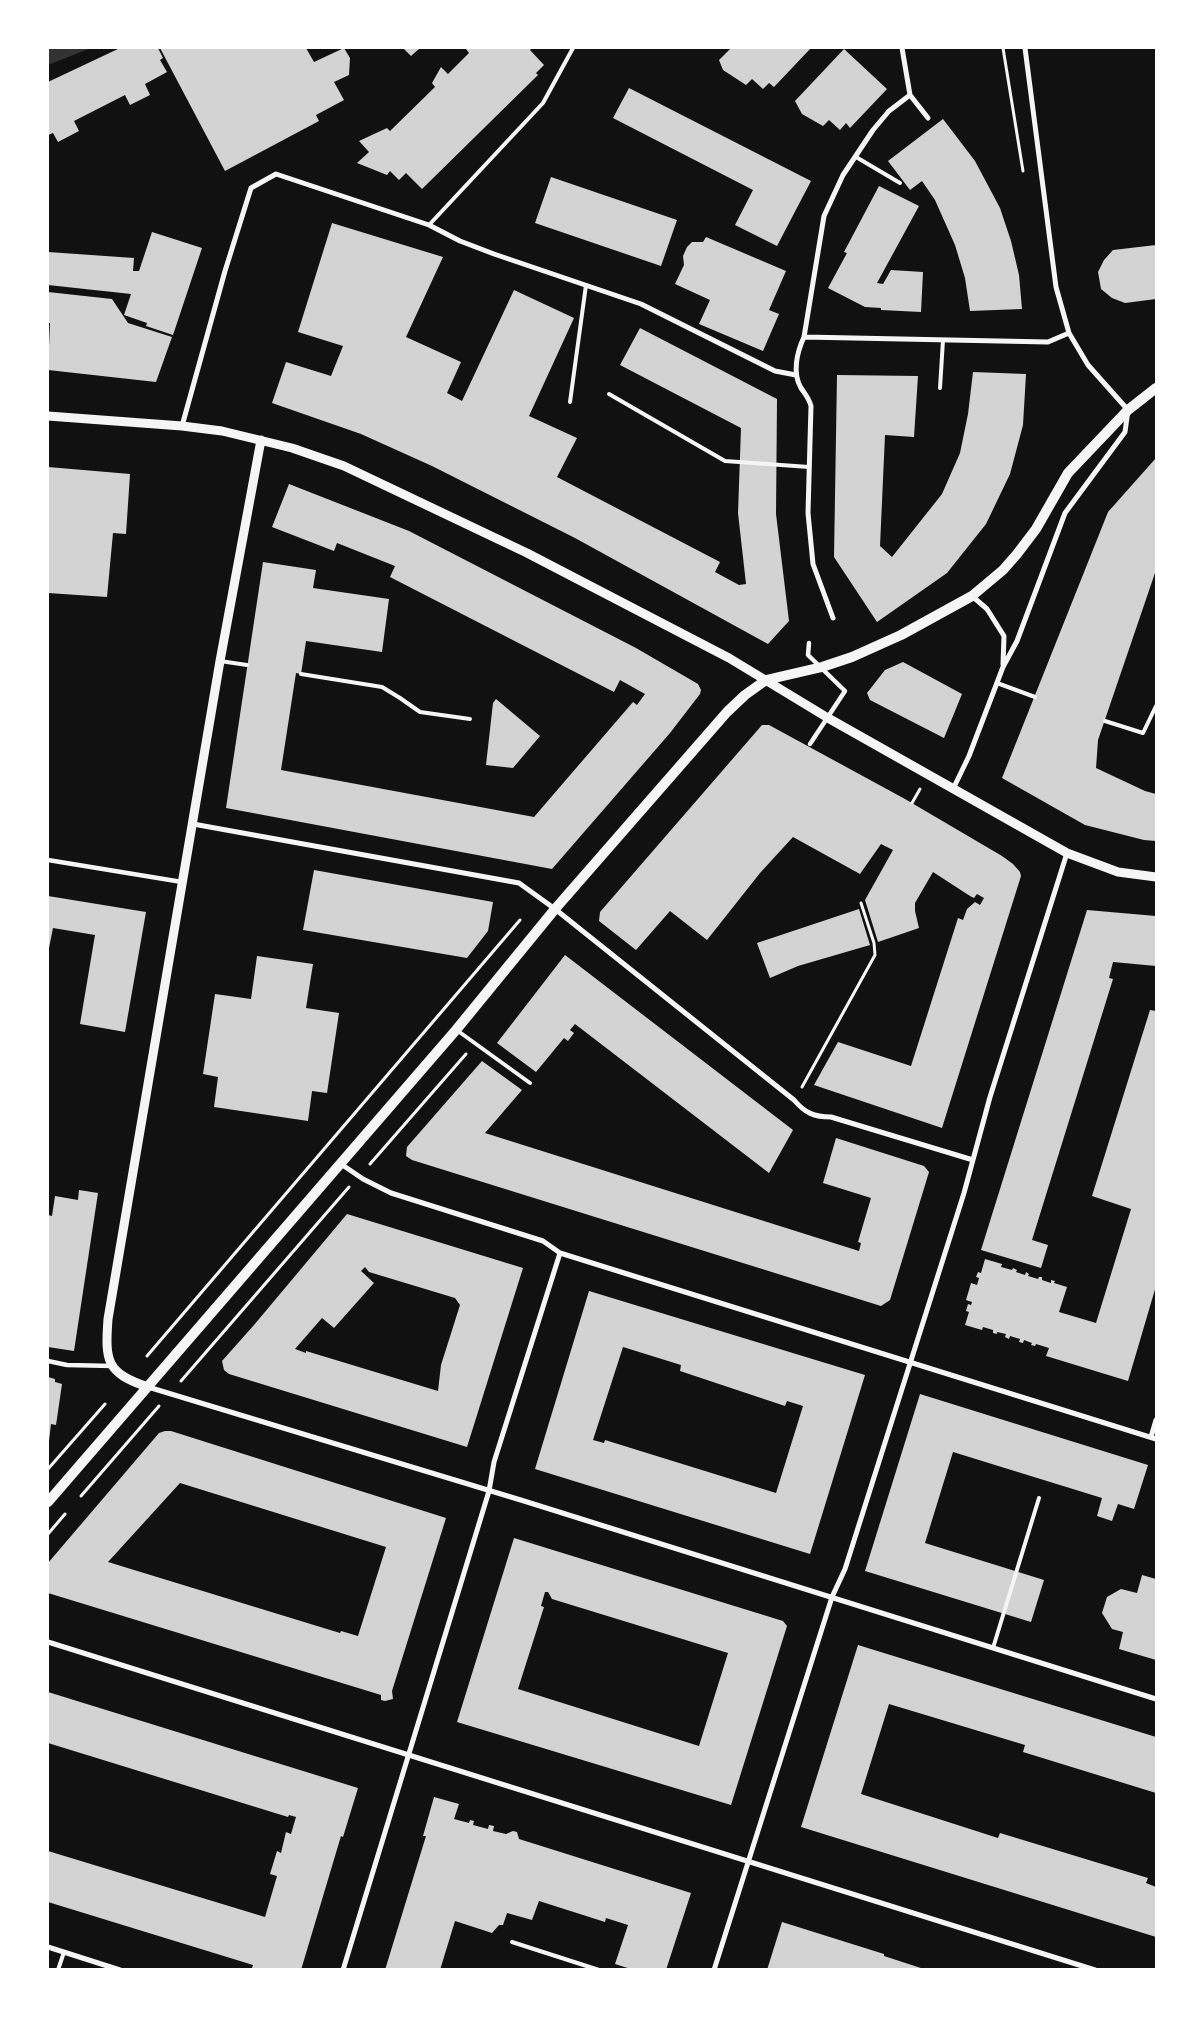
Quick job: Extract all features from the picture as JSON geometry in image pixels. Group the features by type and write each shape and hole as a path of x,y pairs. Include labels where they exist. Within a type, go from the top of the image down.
{"main road":[{"path":"48,1502 341,1164 456,1030 556,909 727,712 745,695 766,680 822,667 852,657 901,635 972,596 1004,570 1017,554 1036,529 1068,473 1128,410 1156,388"}],"street":[{"path":"902,48 910,95 928,118"},
{"path":"954,787 969,756 1003,667 1017,642 1065,513 1125,432 1128,410 1088,365 1069,332 1056,287 1025,48"},
{"path":"833,618 813,564 808,513 811,406 808,396 801,387 796,375 798,350 804,337 824,216 843,175 873,130 884,117 910,95"},
{"path":"182,426 225,271 251,188 276,174 429,225 460,241 494,254 641,304 775,371 796,375"},
{"path":"804,337 1048,342 1069,332"},
{"path":"48,416 182,426 222,431 310,453 344,466 544,561 729,658 828,718 1067,852 1118,872 1156,877"},
{"path":"261,440 220,661 108,1319 107,1342 113,1366 127,1380 148,1388 832,1596 1156,1699"},
{"path":"972,596 987,608 1004,636 1003,667"},
{"path":"809,643 808,655 846,691 810,744"},
{"path":"193,824 518,883 556,909 794,1100 804,1111 817,1117 831,1117 972,1160"},
{"path":"714,1970 832,1596 845,1569 911,1362 964,1193 990,1097 1067,852"},
{"path":"48,860 183,882"},
{"path":"341,1164 363,1179 391,1193 543,1241 560,1253 1154,1438 1156,1420"},
{"path":"343,1970 489,1492 494,1462 560,1253"},
{"path":"48,1362 67,1365 113,1366"},
{"path":"48,1642 1095,1970"},
{"path":"48,1947 120,1970"}],"lane":[{"path":"429,225 543,103 573,48"},
{"path":"856,157 900,184"},
{"path":"570,402 586,285"},
{"path":"940,388 943,340"},
{"path":"609,394 725,461 809,466"},
{"path":"220,661 247,665"},
{"path":"301,674 382,687 420,712 470,719"},
{"path":"997,683 1035,696"},
{"path":"1105,721 1143,733 1156,706"},
{"path":"456,1030 530,1082"},
{"path":"993,1648 1039,1498"},
{"path":"512,1942 599,1970"},
{"path":"58,1970 64,1952"}],"path":[{"path":"48,1469 127,1380 539,897"},
{"path":"794,1100 875,955 874,943 861,904"},
{"path":"80,1497 170,1394"},
{"path":"48,1534 67,1512"}],"shaded area":[{"path":"48,48 91,48 48,65"}],"building":[{"path":"120,48 158,48 163,58 160,60 167,72 145,84 150,95 130,105 125,95 74,121 79,131 58,142 53,133 48,135 48,82"},
{"path":"160,48 306,48 314,62 344,48 350,58 349,75 334,82 344,100 316,115 319,121 225,171"},
{"path":"403,48 420,48 411,56"},
{"path":"467,48 532,48 530,50 544,65 536,73 538,75 422,189 406,173 399,180 390,171 387,175 357,163 369,152 359,141 387,128 390,131 435,87 432,83 441,67 448,74 469,53"},
{"path":"731,48 810,49 774,87 769,83 763,89 752,79 746,85 723,70 719,60"},
{"path":"844,49 887,89 850,128 846,123 840,130 829,120 823,126 802,114 795,101"},
{"path":"629,88 811,181 777,246 735,225 753,190 613,118"},
{"path":"943,119 975,161 1000,208 1011,241 1019,275 1022,309 970,311 965,278 955,245 935,200 922,181 910,190 888,161"},
{"path":"551,177 677,220 661,266 535,223"},
{"path":"879,186 919,206 877,283 883,284 891,270 923,272 921,312 881,310 881,308 865,307 828,288 847,253 844,252"},
{"path":"332,223 443,257 406,337 461,362 447,393 462,401 514,290 574,318 529,416 577,438 557,477 720,562 715,572 739,585 746,584 738,513 741,428 620,365 640,328 777,399 776,514 789,621 768,644 575,538 432,466 361,434 272,403 286,362 331,376 343,346 298,332"},
{"path":"152,232 202,248 173,335 146,326 147,323 124,315 131,294 48,285 48,252 134,258 133,271 139,271"},
{"path":"706,237 786,271 769,310 779,314 763,351 699,324 710,300 675,284 684,265 683,256 687,247 692,242 703,242"},
{"path":"1156,245 1156,299 1125,303 1112,298 1101,289 1098,272 1104,260 1113,250"},
{"path":"48,292 112,299 128,323 172,337 156,382 48,370 50,323 48,323"},
{"path":"973,372 1026,374 1023,425 1010,474 986,524 947,573 877,622 834,557 837,375 918,376 914,437 885,435 880,546 892,557 942,494 960,453 968,414"},
{"path":"1156,458 1156,570 1098,740 1096,768 1145,791 1156,794 1156,841 1144,840 1085,825 1002,778 1108,512"},
{"path":"48,467 130,474 126,534 113,533 107,597 48,593"},
{"path":"289,484 409,531 636,648 698,684 701,690 700,694 670,733 552,869 226,808 263,562 316,570 313,588 389,599 382,652 306,641 301,674 296,673 281,770 534,817 633,702 637,705 645,694 620,680 614,692 390,577 395,566 337,543 334,551 272,527"},
{"path":"903,662 962,694 944,738 870,700 867,693 885,670"},
{"path":"496,699 540,736 513,768 486,765 493,703"},
{"path":"762,725 769,725 905,799 1002,856 1020,872 1021,876 942,1128 814,1085 838,1042 911,1066 958,918 963,920 967,909 975,902 980,905 984,898 977,894 974,898 970,896 933,872 915,903 919,928 878,942 865,900 893,850 881,844 860,874 793,837 760,873 707,940 670,911 636,950 599,921 600,912"},
{"path":"314,870 493,902 488,931 467,958 303,930"},
{"path":"48,896 146,912 125,1032 80,1024 95,935 53,928 48,948"},
{"path":"859,909 870,945 798,966 770,978 757,943"},
{"path":"1087,910 1156,916 1156,966 1113,962 1109,978 1113,979 1032,1240 1048,1245 1041,1268 981,1250"},
{"path":"565,955 793,1130 769,1173 575,1024 570,1030 574,1033 568,1041 564,1038 536,1072 497,1043"},
{"path":"257,956 313,964 306,1008 339,1013 327,1093 312,1091 308,1121 214,1107 218,1077 203,1074 215,994 251,999"},
{"path":"1150,1010 1156,1011 1156,1286 1128,1381 1046,1356 1049,1348 1036,1344 1035,1346 1031,1345 1032,1343 1024,1340 1023,1343 1019,1342 1020,1339 1010,1336 1009,1339 1005,1337 1006,1334 993,1333 993,1330 983,1327 982,1330 965,1325 969,1312 966,1311 968,1304 971,1305 972,1302 966,1300 971,1283 977,1285 979,1278 976,1277 978,1272 981,1273 985,1259 1002,1264 1001,1267 1012,1270 1013,1268 1017,1270 1016,1272 1025,1275 1026,1272 1029,1274 1028,1276 1038,1279 1042,1277 1042,1280 1051,1283 1051,1280 1055,1281 1054,1283 1067,1287 1059,1312 1096,1323 1131,1209 1092,1196"},
{"path":"482,1061 522,1090 485,1133 859,1251 861,1243 858,1242 871,1198 823,1183 836,1138 924,1166 929,1172 890,1300 881,1306 412,1160 406,1156 407,1147"},
{"path":"79,1190 98,1193 74,1351 48,1347 48,1215 52,1216 55,1196 78,1200"},
{"path":"347,1214 523,1268 467,1447 229,1374 224,1370 222,1361","holes":["365,1267 369,1272 455,1298 460,1305 441,1365 438,1391 295,1349 322,1318 334,1328 374,1283 361,1271"]},
{"path":"589,1291 865,1375 810,1554 535,1469","holes":["623,1347 681,1365 680,1371 785,1406 787,1401 803,1406 776,1493 605,1440 604,1443 593,1440"]},
{"path":"48,1377 62,1384 56,1425 51,1424 49,1441"},
{"path":"920,1394 1148,1465 1134,1509 1118,1504 1112,1521 1097,1516 1102,1498 953,1452 925,1543 1044,1580 1031,1622 865,1571"},
{"path":"171,1431 446,1518 392,1691 393,1699 381,1700 381,1695 48,1593 48,1563 159,1433","holes":["180,1483 386,1547 358,1636 341,1631 340,1633 108,1562"]},
{"path":"514,1538 783,1621 787,1626 731,1805 457,1722","holes":["545,1592 548,1592 552,1599 728,1653 699,1746 518,1689 544,1607 541,1606"]},
{"path":"1142,1575 1156,1579 1156,1660 1119,1649 1123,1632 1112,1629 1102,1613 1107,1597 1121,1589 1137,1593"},
{"path":"858,1645 1156,1737 1156,1793 1023,1752 1025,1745 889,1704 861,1794 998,1838 1000,1833 1148,1878 1146,1883 1156,1887 1156,1937 801,1827"},
{"path":"48,1692 358,1788 343,1837 341,1836 301,1970 258,1970 252,1968 253,1965 48,1902 48,1851 265,1917 277,1876 270,1874 277,1851 281,1853 286,1832 291,1834 296,1817 289,1815 288,1817 48,1743"},
{"path":"434,1797 459,1804 454,1819 469,1823 470,1820 474,1821 473,1825 488,1829 489,1825 494,1826 493,1831 506,1834 513,1831 517,1832 519,1839 691,1893 666,1970 634,1970 615,1964 628,1925 606,1918 605,1922 539,1901 532,1920 507,1913 503,1925 499,1925 492,1933 455,1921 440,1970 385,1970 426,1836 423,1836"},
{"path":"782,1922 884,1954 884,1956 927,1970 767,1970"}]}
